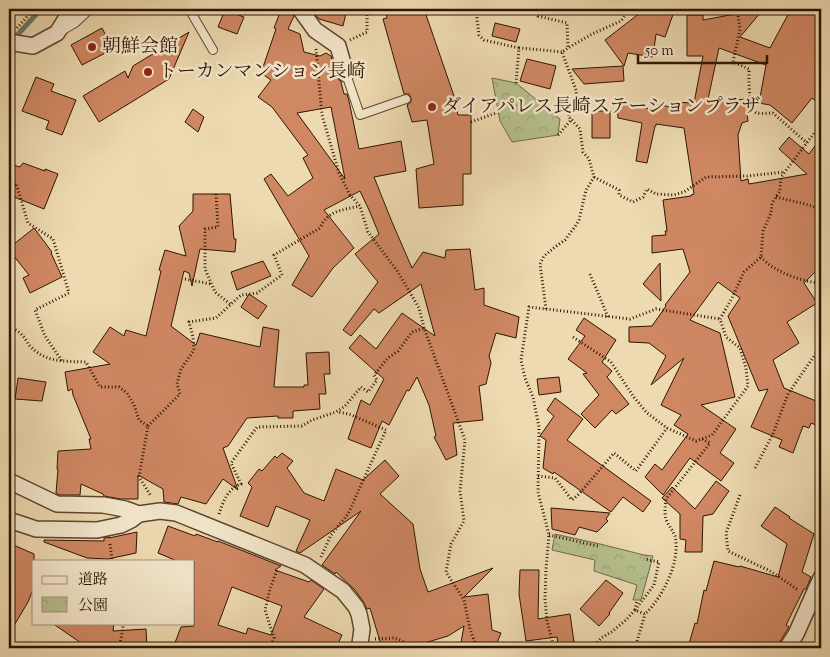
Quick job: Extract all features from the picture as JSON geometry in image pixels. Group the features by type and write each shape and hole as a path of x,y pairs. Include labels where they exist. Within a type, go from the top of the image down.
{"street":[{"path":"11,38 33,46 57,33 72,9"},
{"path":"300,9 315,30 338,46 346,74"},
{"path":"9,481 57,504 103,505 139,514 160,511 176,512 305,565 344,591 356,607 362,629 359,648"},
{"path":"9,520 36,529 96,530 121,525 139,514"},
{"path":"787,648 796,634 821,578"}],"lane":[{"path":"57,33 75,23 90,9"},
{"path":"189,9 213,50"},
{"path":"346,74 360,115 406,99"}],"path":[{"path":"11,38 34,9"},
{"path":"367,9 367,32"},
{"path":"473,9 476,10 479,35 484,40 519,48 562,52 592,34 621,21 630,9"},
{"path":"537,9 538,16 567,23 568,48"},
{"path":"737,9 740,29 733,62 749,69 750,103 753,110 756,113 773,113 807,143"},
{"path":"315,30 322,115 340,172 350,195 360,206 368,232 398,272 419,308 424,328 465,440 460,490 464,521 451,544 446,572 464,600 470,629 477,648"},
{"path":"516,83 519,48"},
{"path":"562,52 578,100 568,116 580,129 583,152 589,159 594,177 619,190 619,195 633,202 643,197 647,189 656,194 674,195 684,192 706,177 747,176 785,172"},
{"path":"471,122 499,112"},
{"path":"558,134 572,119"},
{"path":"574,337 612,362 633,396 647,413 667,428 696,441 712,435 748,386 746,368 740,348 726,337 720,319 744,272 761,257 764,231 771,214 772,203 780,191 781,177 821,124"},
{"path":"546,309 540,264 544,256 565,240 579,220 586,190 594,177"},
{"path":"9,188 16,183 28,223 53,240 69,293 35,310 45,336 62,361"},
{"path":"216,194 218,227 205,229 205,269 215,292 230,304"},
{"path":"776,197 821,209"},
{"path":"160,511 139,477 148,426 180,394 177,384 181,369 194,350 189,322 216,318 241,295 257,293 282,275 274,255 320,228 323,221 334,212 360,206"},
{"path":"761,257 766,263 789,276 821,283"},
{"path":"590,274 608,316"},
{"path":"185,279 212,284"},
{"path":"554,648 545,599 549,535 538,492 539,427 533,397 525,378 521,360 529,307 630,319 656,310 720,319"},
{"path":"9,327 21,334 36,352 46,357 56,361 86,362 100,387 119,387 127,393 134,405 139,420 148,426"},
{"path":"216,528 222,503 234,486 241,484 231,462 257,427 302,426 312,420 336,412 345,406 360,387 368,392 376,380 374,375 388,358 398,351 412,332 424,328"},
{"path":"755,468 773,434 788,394 821,346"},
{"path":"345,406 349,414"},
{"path":"314,571 331,535 348,514 386,430 349,414 336,412"},
{"path":"538,476 555,478 572,500 614,453 636,471 667,428"},
{"path":"636,648 645,614 652,607 671,577 676,545 674,534 666,520 664,510 666,499 710,443 701,439"},
{"path":"740,495 726,533 728,551 772,572 811,599"},
{"path":"549,535 598,546"},
{"path":"270,648 274,638 265,610 270,589 283,556"},
{"path":"593,648 601,638 626,620 654,585 659,562 644,559"},
{"path":"635,610 637,600"},
{"path":"635,610 645,614"},
{"path":"119,648 123,624"},
{"path":"373,639 394,638 401,640 411,648"}],"green space":[{"path":"492,78 516,83 560,119 558,135 512,142 500,121"},
{"path":"555,534 653,556 641,600 633,600 637,585 594,571 595,560 552,550"}],"building":[{"path":"311,9 347,9 343,26 319,19"},
{"name":"ダイアパレス長崎ステーションプラザ","path":"385,9 424,9 454,96 458,115 471,115 471,174 463,174 463,205 419,208 416,169 434,164 427,120 412,122 407,105 411,102 411,98 409,94 404,94 383,19 387,18"},
{"path":"645,9 675,9 665,37 656,34 653,57 628,53 624,66 605,40"},
{"path":"791,9 821,9 821,106 812,98 792,123 770,105 759,103 766,65 719,48 707,104 745,99 748,121 742,123 738,135 741,181 748,179 749,184 807,174 779,149 789,137 809,154 821,138 821,266 804,283 817,303 787,322 799,343 773,360 784,388 821,403 821,427 811,423 809,428 803,426 793,453 779,447 782,440 751,427 768,389 759,391 728,316 740,298 718,282 690,320 720,333 735,397 701,405 736,429 720,453 734,463 721,481 690,458 663,495 645,477 655,464 662,470 688,434 674,425 681,415 661,405 684,358 651,385 666,356 649,343 629,342 629,327 652,326 690,272 683,249 652,253 652,236 666,235 663,200 694,194 684,128 656,124 647,163 636,161 642,123 618,118 617,102 651,109 652,103 670,107 671,102 694,103 703,56 687,56 687,15 703,15 703,20 761,12 740,37 770,48"},
{"path":"225,10 244,17 237,34 218,27"},
{"path":"281,10 292,14 294,16 288,29 300,34 304,52 320,56 326,53 331,56 344,94 347,94 359,149 401,141 406,171 374,177 412,268 423,252 445,258 446,250 470,249 475,290 484,288 484,305 519,317 516,338 496,333 489,356 491,363 486,384 479,386 483,420 453,423 457,455 446,460 434,437 436,436 429,405 417,377 409,391 407,390 389,425 382,421 371,448 348,439 361,400 370,405 384,379 349,348 360,335 376,349 402,313 435,336 421,284 379,313 374,309 351,336 343,330 378,282 355,254 379,234 360,191 324,210 354,248 333,268 312,297 292,285 309,256 264,179 271,174 288,196 313,178 303,158 308,155 272,107 258,97 271,80 261,73 276,29 274,28","holes":["331,107 345,179 297,113"]},
{"path":"495,23 520,29 516,42 492,36"},
{"name":"朝鮮会館","path":"102,28 113,49 82,65 71,45"},
{"name":"トーカンマンション長崎","path":"189,32 169,79 99,122 83,96 125,71 128,78 133,66"},
{"path":"527,59 556,66 550,89 520,81"},
{"path":"623,66 624,81 584,84 572,69"},
{"path":"36,77 54,84 51,91 76,100 62,135 46,129 49,121 22,111"},
{"path":"193,109 204,117 198,132 185,122"},
{"path":"592,111 610,111 610,138 592,138"},
{"path":"23,163 58,174 44,209 9,195 9,164 20,167"},
{"path":"193,194 230,194 234,239 236,239 235,252 200,249 192,286 189,273 184,271 171,326 196,345 200,333 260,347 263,327 279,330 274,387 304,387 304,385 308,385 306,353 329,352 330,374 324,374 326,394 319,394 320,409 293,411 293,418 278,418 278,416 247,418 228,446 223,448 238,490 223,479 206,504 181,497 178,504 164,502 163,489 138,475 138,499 104,496 81,484 80,495 59,495 56,493 58,451 91,449 89,439 91,439 72,389 68,391 65,372 110,364 93,352 110,327 124,336 126,330 146,336 161,271 159,270 165,250 186,256 179,226 193,211"},
{"path":"34,228 52,252 62,277 30,293 23,278 29,275 9,248"},
{"path":"263,261 271,276 237,290 231,272"},
{"path":"660,263 661,301 643,284"},
{"path":"249,294 267,306 258,319 241,307"},
{"path":"584,318 616,340 602,362 612,371 607,377 629,404 616,414 612,410 595,428 581,414 599,395 583,374 587,373 568,359 585,336 576,330"},
{"path":"559,377 561,392 539,395 537,379"},
{"path":"18,378 46,382 42,401 15,399"},
{"path":"555,398 583,419 567,440 651,501 643,512 623,497 611,512 554,472 553,474 543,468 546,440 540,436 554,416 547,410"},
{"path":"282,453 293,461 287,468 304,493 324,501 336,469 363,480 385,460 399,476 380,494 413,524 420,569 428,592 493,568 464,597 488,594 492,630 501,633 495,648 460,648 464,626 448,636 408,648 382,648 370,608 367,609 355,590 336,572 335,574 322,565 361,511 300,553 296,551 310,520 276,506 268,527 240,516 252,487 248,483 259,469 262,471 275,456 277,458"},
{"path":"716,481 729,491 713,514 703,516 702,552 685,552 686,540 680,539 680,514 662,498 672,487 695,509"},
{"path":"775,507 814,534 802,572 811,577 786,625 789,627 778,648 702,648 689,644 695,623 697,624 704,590 706,591 714,561 778,577 787,544 761,526"},
{"path":"551,508 610,513 606,519 608,521 597,532 579,527 575,535 552,529"},
{"path":"168,526 195,536 196,534 218,541 281,566 275,570 309,582 311,580 324,589 304,617 342,635 336,648 173,648 181,627 194,626 195,624 195,560 175,560 158,553","holes":["232,587 282,606 271,635 248,628 246,634 218,625"]},
{"path":"137,532 136,553 108,559 87,558 44,542 44,540 104,541 104,538"},
{"path":"9,543 34,554 34,560 32,560 32,592 9,634"},
{"path":"520,570 539,570 538,619 570,614 574,642 558,644 557,637 526,641 519,594"},
{"path":"606,580 623,593 610,614 599,626 580,609"},
{"path":"53,624 114,624 113,631 146,629 147,648 81,643"}],"waterway":[{"path":"12,41 41,9"}],"place":[{"name":"朝鮮会館","path":"92,47"},
{"name":"トーカンマンション長崎","path":"148,72"},
{"name":"ダイアパレス長崎ステーションプラザ","path":"432,107"}]}
